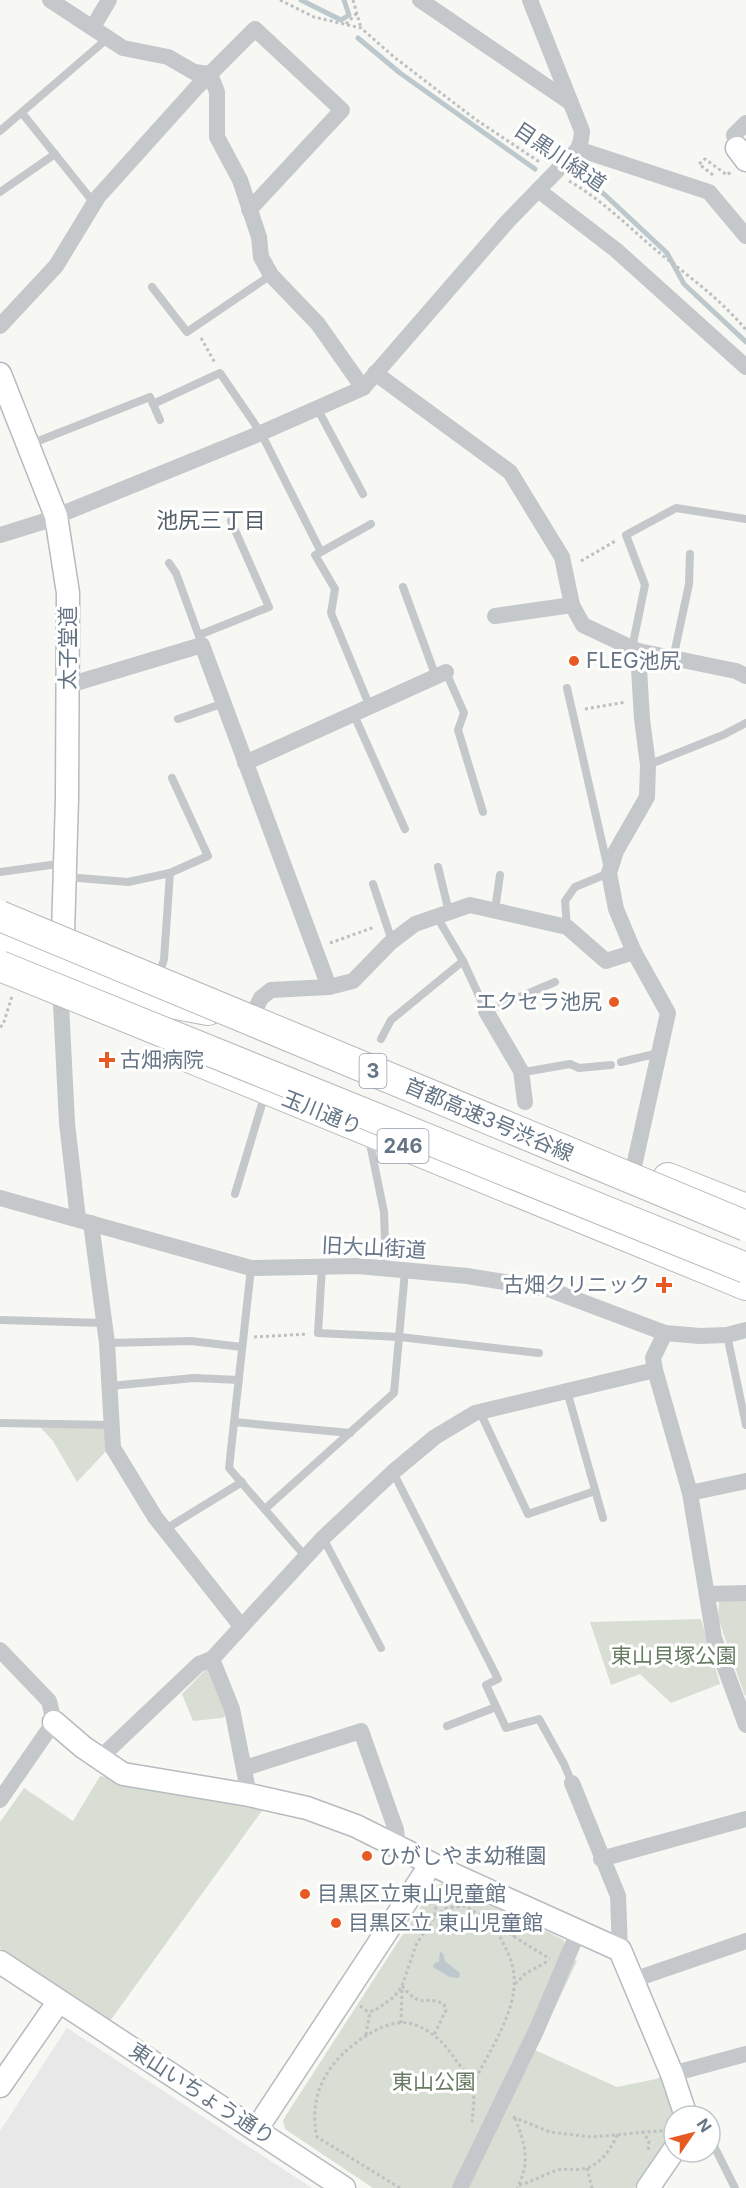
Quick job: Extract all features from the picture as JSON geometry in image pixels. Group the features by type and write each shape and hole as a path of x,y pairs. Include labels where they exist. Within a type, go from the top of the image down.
{"highway":[{"path":"0,908 634,1166 746,1209"},
{"name":"首都高速3号渋谷線","path":"0,916 746,1226"},
{"path":"0,942 160,1001 288,1026"},
{"path":"0,964 197,1030 746,1251"},
{"name":"首都高速3号渋谷線","path":"0,964 746,1268"},
{"name":"玉川通り","path":"6,988 61,1004 266,1091 746,1285"}],"street":[{"path":"50,0 123,48 168,57 194,72 210,74"},
{"path":"93,27 109,0"},
{"path":"420,0 571,103"},
{"path":"0,535 56,516 261,433 363,388 507,222 578,148 582,131 530,0"},
{"path":"0,326 56,266 94,203 197,87 255,29 342,110 249,210"},
{"path":"210,74 217,92 216,137 240,180 259,237 261,257 271,275 318,324 363,388"},
{"path":"739,159 734,135 746,123"},
{"path":"578,148 709,192 746,236"},
{"path":"538,190 616,250 746,367"},
{"path":"375,373 510,472 562,557 572,605 583,625 635,650 736,671 746,676"},
{"name":"太子堂道","path":"0,374 56,516 68,593 69,685 63,933"},
{"path":"495,616 572,605"},
{"path":"69,685 200,640 328,987"},
{"path":"634,1166 668,1013 634,952 616,909 609,873 616,850 647,797 648,765 635,650"},
{"path":"245,763 441,675"},
{"path":"254,1012 261,998 271,990 328,987 353,981 392,941 415,924 470,904 567,927 606,961 634,952"},
{"path":"61,1004 67,1123 107,1343 113,1448 164,1530 241,1626"},
{"path":"486,1011 521,1071 525,1102"},
{"name":"旧大山街道","path":"0,1198 251,1268 358,1266 467,1276 548,1289 665,1333 700,1336 727,1335 746,1330"},
{"path":"665,1333 653,1358 655,1370 690,1493 714,1638 746,1725"},
{"path":"100,1758 199,1664 212,1659 323,1538 393,1472 435,1437 480,1412 655,1370"},
{"path":"690,1493 746,1481"},
{"path":"708,1594 746,1593"},
{"path":"0,1650 49,1701 54,1722 123,1774 249,1795 307,1808 356,1826 431,1864 620,1950"},
{"path":"212,1659 232,1709 249,1795"},
{"path":"0,1800 54,1722"},
{"path":"245,1768 361,1731 396,1830 398,1847"},
{"path":"572,1783 618,1896 620,1950 672,2074 682,2104"},
{"path":"601,1859 746,1819"},
{"path":"256,2130 431,1864"},
{"path":"460,2188 497,2110 558,1962 578,1932"},
{"path":"633,1980 746,1941"},
{"name":"東山いちょう通り","path":"0,1962 344,2188"},
{"path":"0,2086 59,2001"},
{"path":"672,2074 746,2054"},
{"path":"648,2188 664,2164"}],"lane":[{"path":"0,131 108,38"},
{"path":"22,113 94,203"},
{"path":"0,192 55,154"},
{"path":"152,287 187,332 271,275"},
{"path":"153,404 220,373 261,433 321,552"},
{"path":"28,445 150,397 160,420"},
{"path":"316,408 363,494"},
{"path":"635,650 645,585 626,535 676,508 746,519"},
{"path":"169,563 176,573 200,640 269,607 231,521"},
{"path":"370,708 331,613 335,589 315,555 371,525"},
{"path":"673,659 689,584 690,554"},
{"path":"403,587 441,675 464,713 458,730 483,812"},
{"path":"567,688 609,873 575,887 565,901 567,927"},
{"path":"178,719 224,703"},
{"path":"354,715 405,829"},
{"path":"648,765 723,735 746,723"},
{"path":"0,872 65,870 128,882 170,873 208,856 172,778"},
{"path":"438,867 443,915 486,1011 555,982"},
{"path":"160,973 164,958 170,873"},
{"path":"495,910 500,875"},
{"path":"373,884 392,941"},
{"path":"381,1039 391,1020 463,961"},
{"path":"621,1062 660,1053"},
{"path":"521,1071 570,1064 579,1068 611,1065"},
{"path":"235,1194 266,1091"},
{"path":"368,1132 384,1212 386,1269"},
{"path":"322,1266 318,1333 400,1337 539,1353"},
{"path":"251,1268 229,1468 305,1556"},
{"path":"265,1509 394,1392 405,1271"},
{"path":"0,1320 104,1323"},
{"path":"727,1335 746,1425"},
{"path":"107,1343 191,1341 243,1343"},
{"path":"110,1386 194,1378 239,1380"},
{"path":"567,1391 603,1518"},
{"path":"480,1412 528,1514 595,1491"},
{"path":"234,1422 350,1433"},
{"path":"0,1423 112,1425"},
{"path":"393,1472 498,1679 486,1685 506,1728 539,1719 572,1783"},
{"path":"164,1530 242,1482"},
{"path":"323,1538 381,1647"},
{"path":"447,1726 496,1707"},
{"path":"722,2162 735,2188"}],"path":[{"name":"目黒川緑道","path":"280,0 314,17 361,28 394,57 475,119 592,195 667,259 687,273 746,330"},
{"path":"354,0 361,28"},
{"path":"346,24 357,13"},
{"path":"681,182 685,177 709,181 714,175 699,164 705,159 727,175 739,159"},
{"path":"195,328 220,373"},
{"path":"565,573 584,558 626,535"},
{"path":"571,711 641,700"},
{"path":"314,949 386,923"},
{"path":"0,1027 3,1025 6,988"},
{"path":"243,1343 318,1333"},
{"path":"426,1892 437,1896 435,1916"},
{"path":"354,2002 374,2011 394,1997 402,1986 416,1945 435,1916 447,1908 465,1906 558,1962"},
{"path":"471,2130 473,2084 513,2003 514,1975 505,1945 492,1923"},
{"path":"514,1985 525,1974 558,1962"},
{"path":"401,2024 402,1986"},
{"path":"402,1986 412,1998 421,2002 437,2001 444,2004 446,2010 434,2035"},
{"path":"366,2035 370,2011"},
{"path":"400,2188 317,2137 314,2123 318,2090 338,2057 380,2027 407,2023 429,2031 447,2046 473,2084"},
{"path":"497,2110 550,2132 591,2137 662,2131"},
{"path":"515,2118 526,2156 519,2187"},
{"path":"642,2132 649,2141 648,2154"},
{"path":"519,2187 558,2170 587,2168 600,2160 610,2149 618,2134"},
{"path":"587,2168 592,2188"}],"shaded area":[{"path":"440,1952 443,1953 445,1961 460,1973 459,1978 450,1977 433,1967 439,1962"},
{"path":"67,2028 312,2188 0,2188 0,2131"}],"green space":[{"path":"41,1428 107,1428 110,1447 77,1482 53,1441"},
{"path":"746,1597 745,1696 718,1618 719,1601"},
{"name":"東山貝塚公園","path":"701,1619 720,1684 671,1703 640,1674 611,1685 590,1622"},
{"path":"209,1666 229,1713 222,1718 193,1721 182,1694"},
{"path":"100,1776 264,1808 110,2021 0,1948 0,1822 24,1788 73,1821"},
{"name":"東山公園","path":"447,1882 564,1940 565,1955 577,1961 535,2050 617,2087 656,2079 664,2075 672,2104 662,2104 662,2148 634,2188 373,2188 285,2129 283,2120 434,1886"}],"waterway":[{"path":"301,0 341,20 349,15 344,0"},
{"path":"358,38 400,73 535,169"},
{"path":"579,178 604,194 667,253 684,284 746,342"}],"place":[{"name":"FLEG池尻","path":"574,661"},
{"name":"エクセラ池尻","path":"614,1002"},
{"name":"古畑病院","path":"107,1060"},
{"name":"古畑クリニック","path":"664,1285"},
{"name":"ひがしやま幼稚園","path":"367,1856"},
{"name":"目黒区立東山児童館","path":"305,1894"},
{"name":"目黒区立 東山児童館","path":"336,1923"}],"district":[{"name":"池尻三丁目","path":"211,520"}]}
